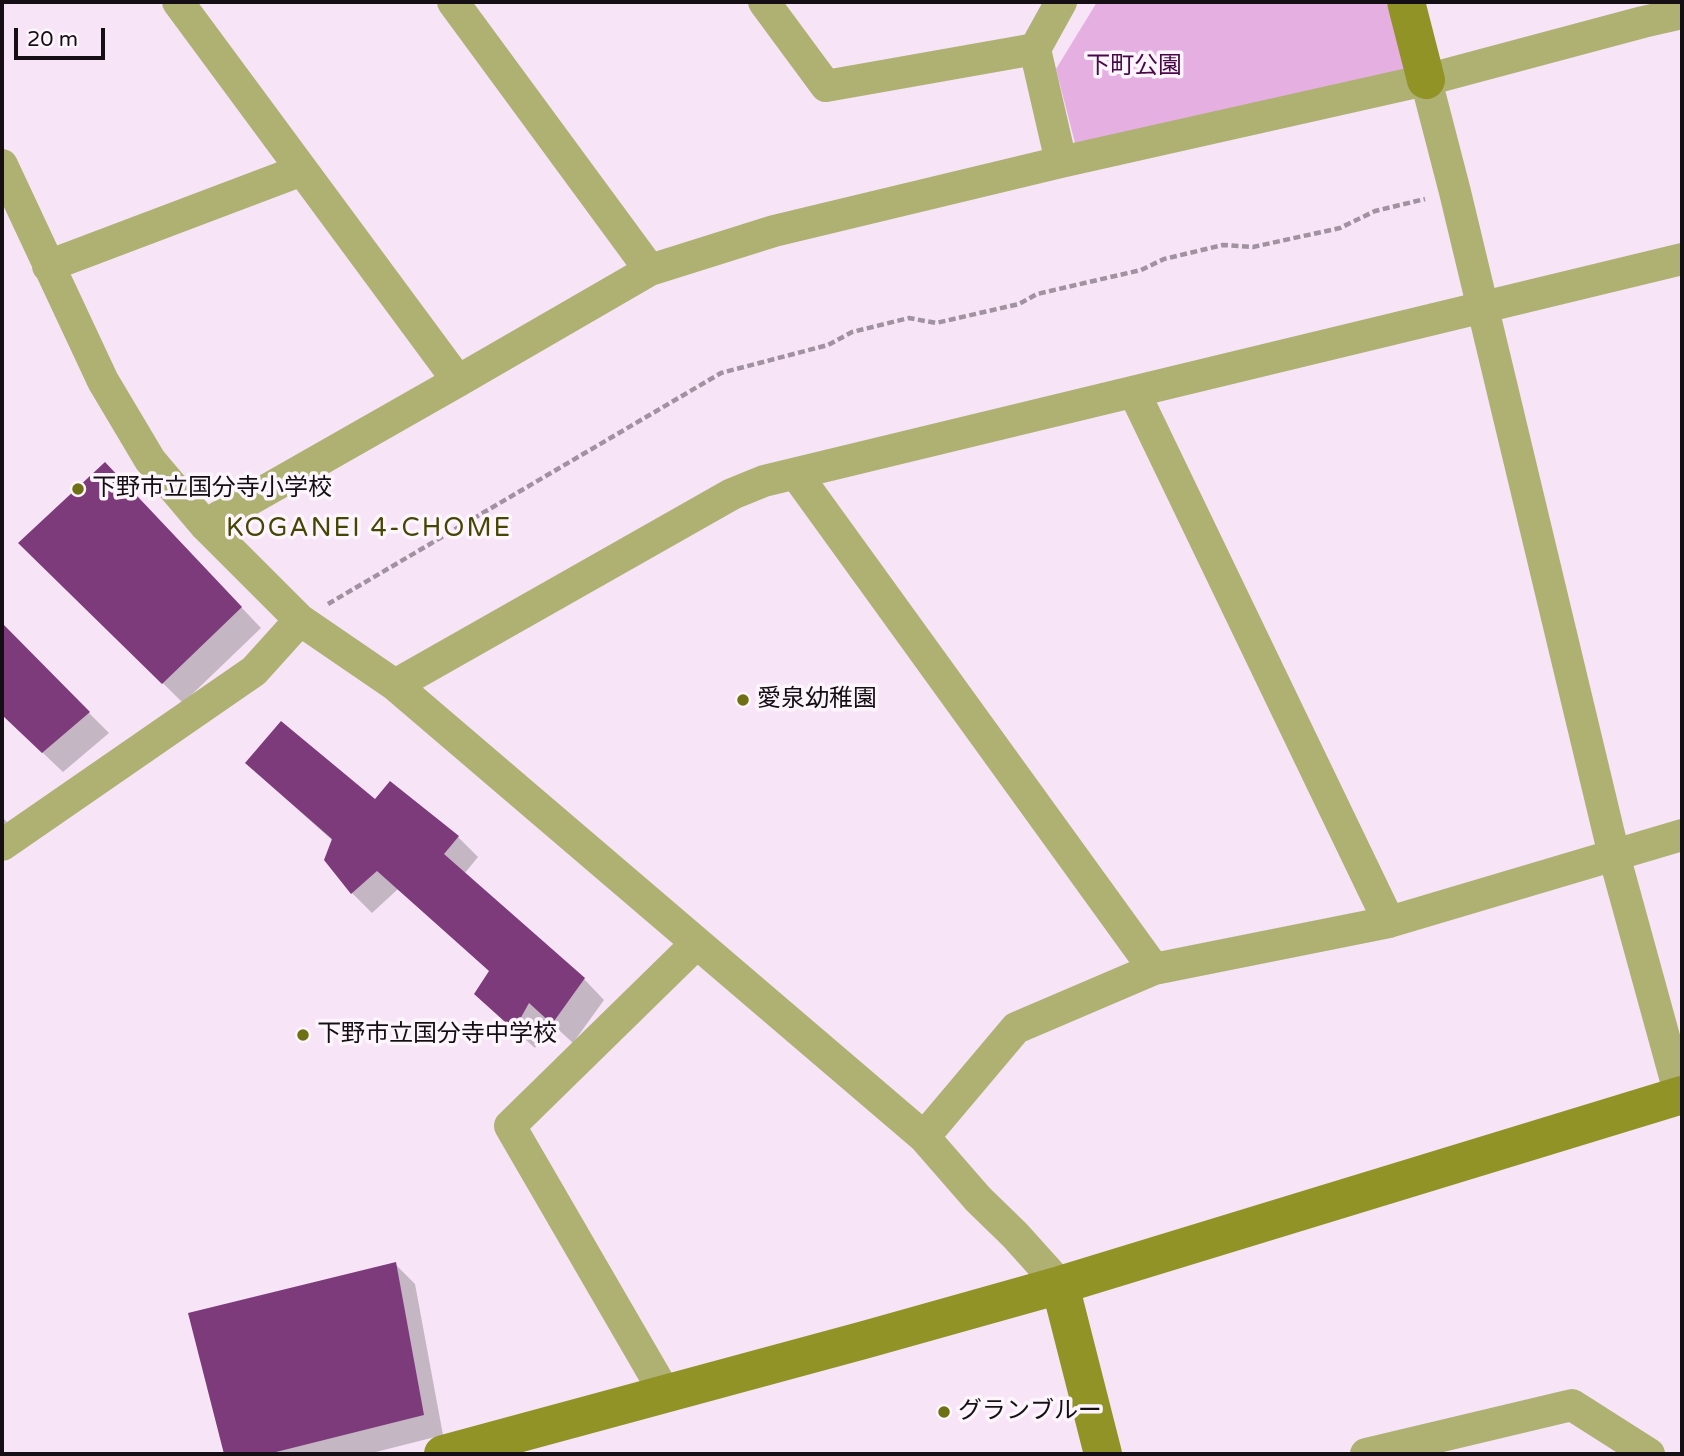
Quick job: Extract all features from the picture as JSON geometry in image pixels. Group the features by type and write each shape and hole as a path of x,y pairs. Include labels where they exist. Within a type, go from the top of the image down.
{"street":[{"path":"178,2 458,381"},
{"path":"453,2 650,270"},
{"path":"764,2 826,86 1035,49"},
{"path":"1061,2 1035,49 1061,162"},
{"path":"443,1454 1060,1285 1681,1095 1614,855 1455,192 1406,2"},
{"path":"205,524 650,270 774,231 1061,162 1426,80 1640,12 1682,13"},
{"path":"2,165 103,381 150,460 205,524 300,620 396,685 924,1137 978,1199 1060,1285 1103,1454"},
{"path":"48,266 302,170"},
{"path":"396,685 732,494 764,481 1682,259"},
{"path":"1134,392 1389,922"},
{"path":"796,474 1154,969"},
{"path":"2,845 254,671 300,620"},
{"path":"924,1137 1016,1028 1154,969 1389,922 1682,835"},
{"path":"666,1395 510,1126 697,943"},
{"path":"1366,1454 1432,1446 1572,1405 1649,1454"}],"path":[{"path":"300,620 721,373 828,345 852,332 875,326 909,318 936,323 1019,304 1037,294 1141,270 1164,259 1223,245 1253,247 1340,228 1375,211 1455,192"}],"green space":[{"name":"下町公園","path":"1097,2 1386,2 1408,71 1076,147 1056,69"}],"building":[{"path":"105,462 242,607 162,684 18,543"},
{"path":"2,623 90,712 42,753 2,715"},
{"path":"281,721 375,799 390,781 459,836 444,854 585,978 552,1024 529,1003 514,1030 474,994 489,971 377,871 351,894 324,860 332,839 245,763"},
{"path":"396,1262 424,1415 268,1454 224,1454 188,1313"}],"place":[{"name":"下野市立国分寺小学校","path":"78,489"},
{"name":"愛泉幼稚園","path":"743,700"},
{"name":"下野市立国分寺中学校","path":"303,1035"},
{"name":"グランブルー","path":"944,1412"}],"district":[{"name":"KOGANEI 4-CHOME","path":"369,529"}]}
